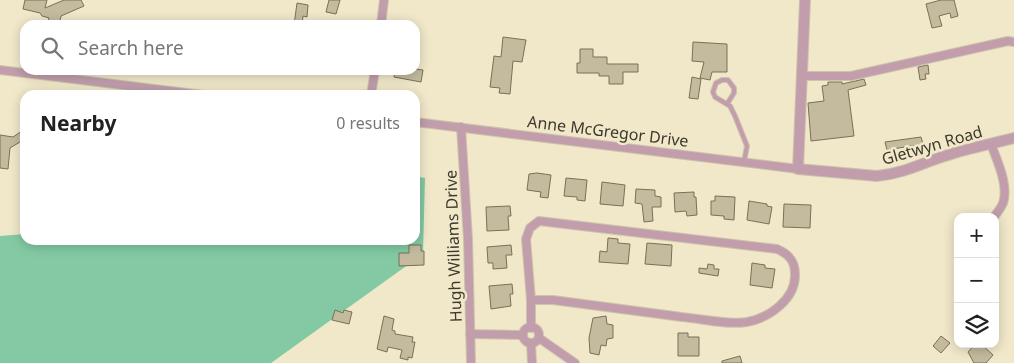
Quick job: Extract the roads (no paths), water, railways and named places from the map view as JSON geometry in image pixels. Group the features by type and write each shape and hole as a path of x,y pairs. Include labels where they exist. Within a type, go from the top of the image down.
{"street":[{"path":"382,20 384,0"},
{"path":"798,169 805,0"},
{"path":"802,76 851,76 1008,41 1014,42"},
{"path":"0,70 20,72"},
{"path":"41,75 162,90"},
{"path":"373,90 374,75"},
{"name":"Anne McGregor Drive","path":"420,123 798,169"},
{"name":"Hugh Williams Drive","path":"461,127 468,239 471,363"},
{"name":"Gletwyn Road","path":"798,169 878,176 889,175 900,173 946,155 1014,138"},
{"path":"991,144 1001,174 1004,197 1003,204 997,213"},
{"path":"531,300 553,300 718,321 746,322 767,315 786,300 793,288 795,270 788,255 776,249 538,221 530,228 526,239 531,300 531,328"},
{"path":"523,335 527,329 537,330 539,338 576,363"},
{"path":"470,334 523,335"},
{"path":"523,335 525,340 531,343"},
{"path":"531,343 539,338"},
{"path":"531,343 532,363"}],"lane":[{"path":"727,104 734,93 734,88 728,80 722,80 716,83 713,92 715,96 727,104 735,116 747,146 744,162"}]}
